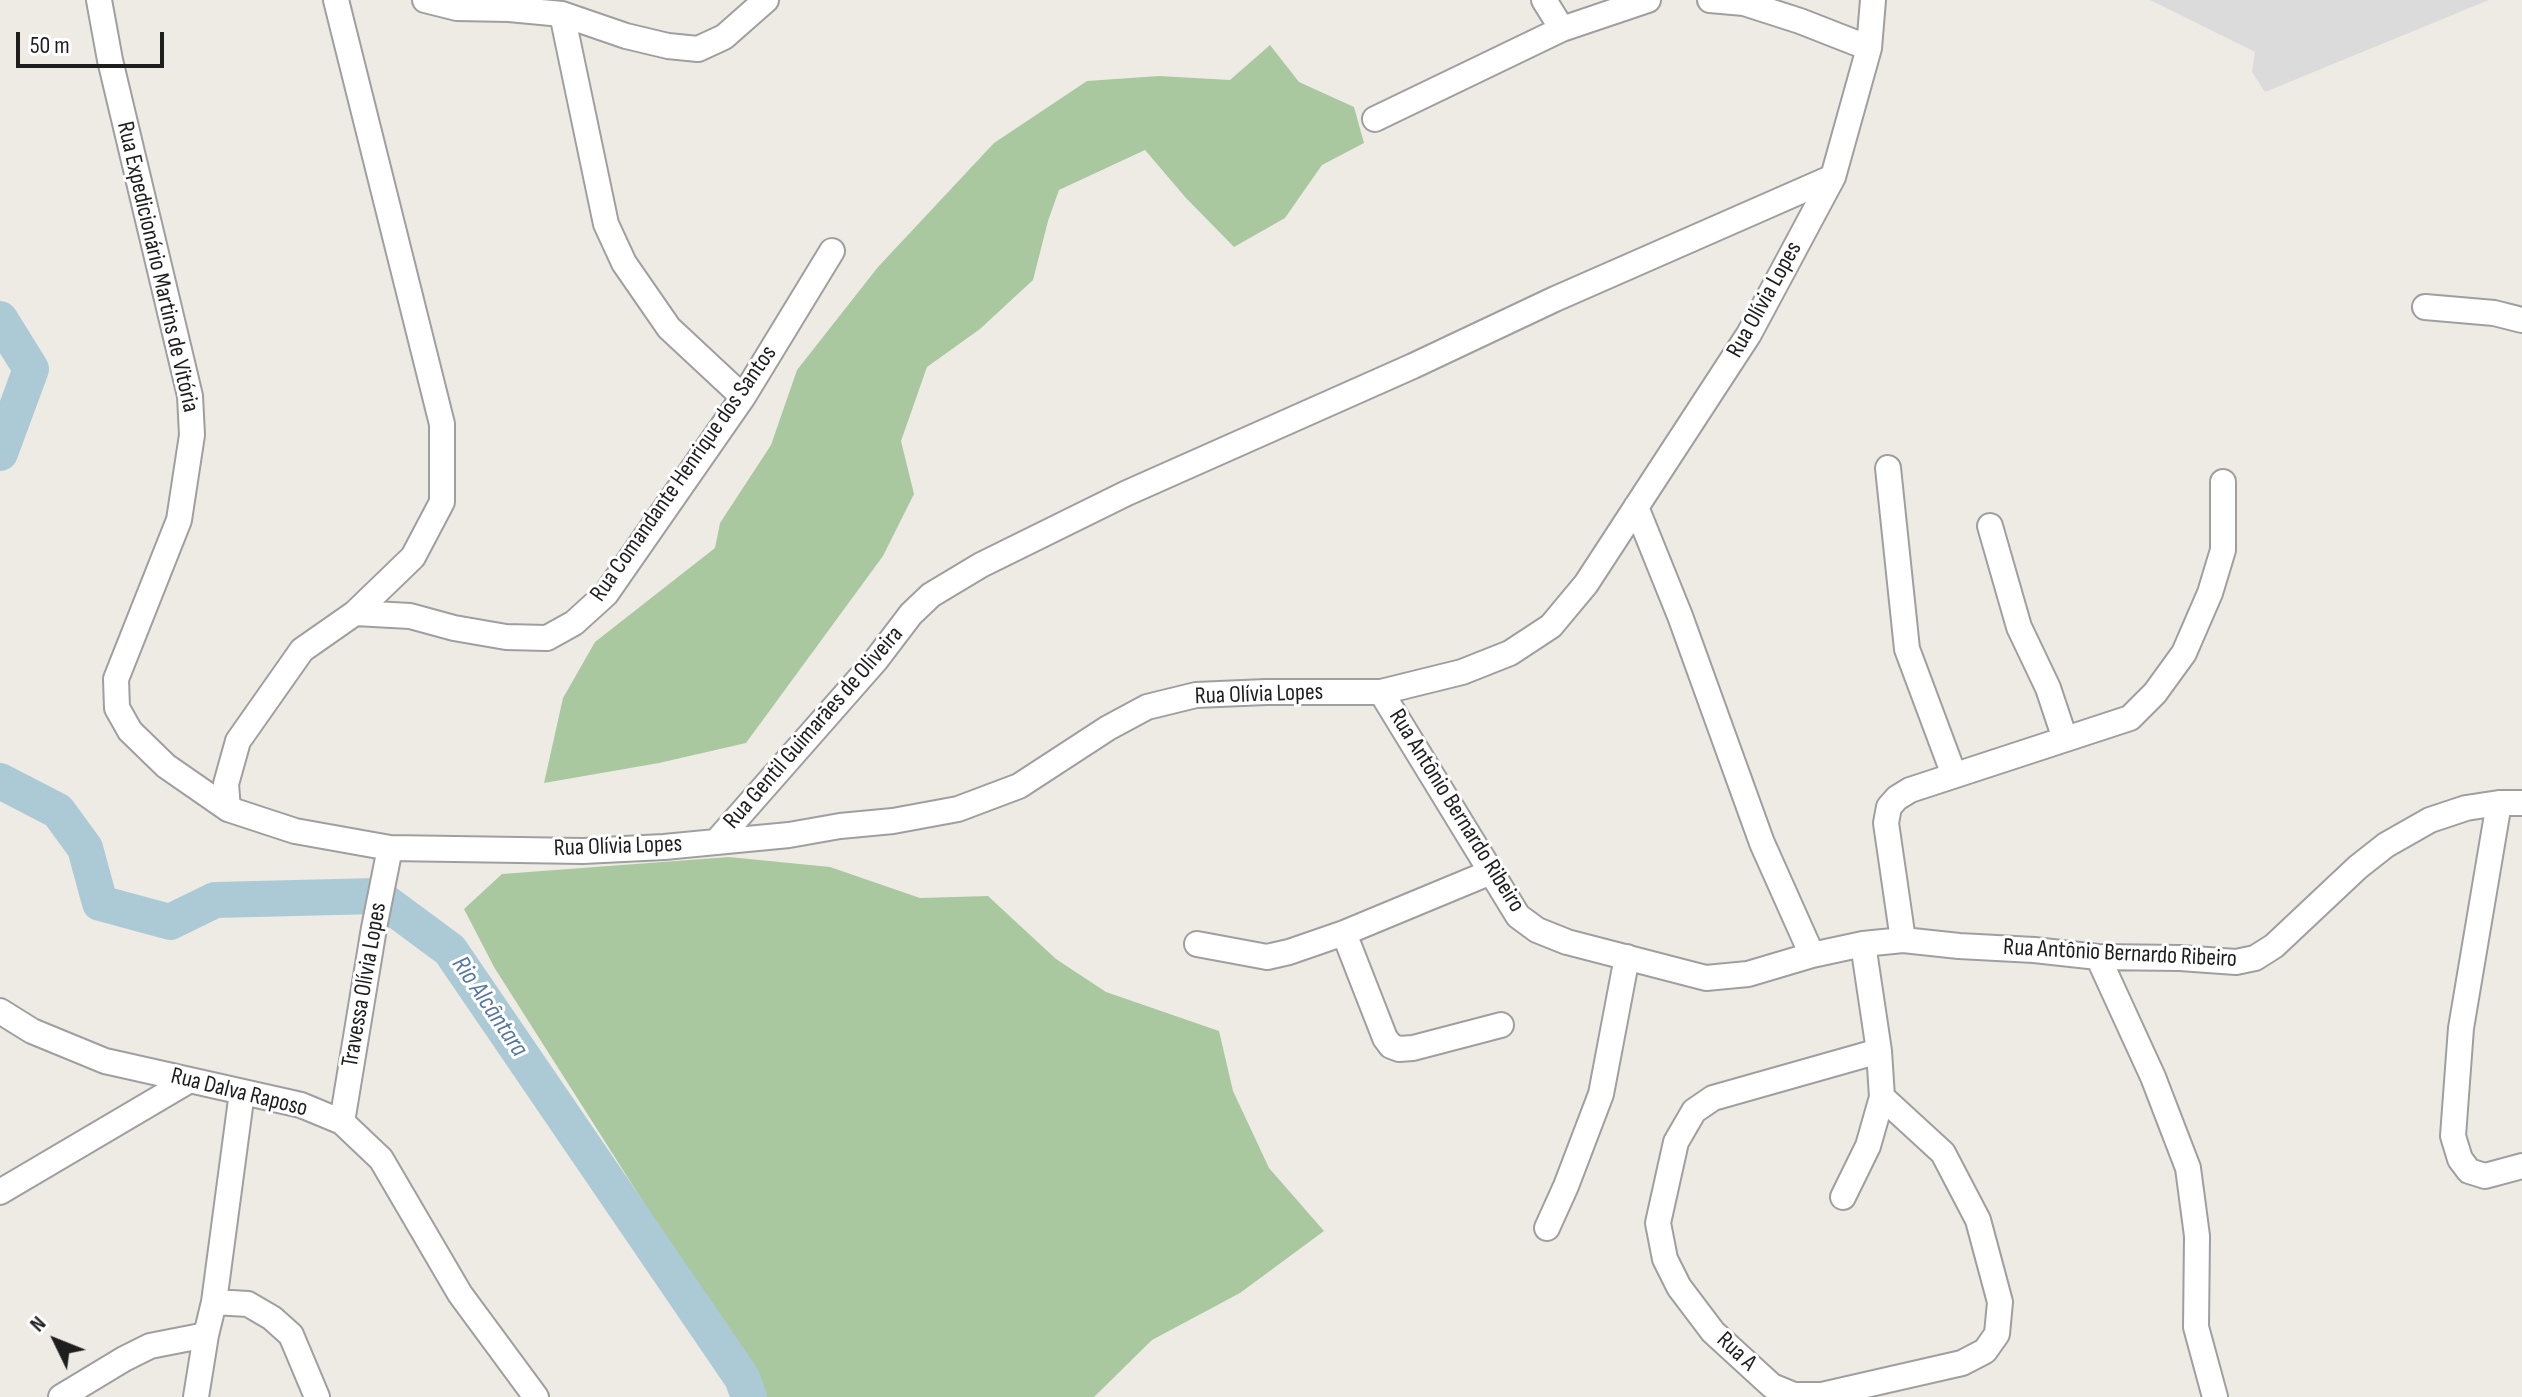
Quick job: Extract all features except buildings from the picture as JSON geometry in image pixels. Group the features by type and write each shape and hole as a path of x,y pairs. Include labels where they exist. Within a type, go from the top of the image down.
{"street":[{"name":"Rua Expedicionário Martins de Vitória","path":"99,0 190,396 192,435 179,520 116,679 117,708 130,731 166,766 228,809"},
{"path":"228,809 226,784 238,741 302,650 355,613 413,557 442,502 442,424 336,0"},
{"path":"425,0 457,8 562,14 626,36 698,49 724,37 766,0"},
{"path":"1544,0 1562,29"},
{"path":"1375,119 1562,29 1648,0"},
{"path":"1710,0 1744,3 1869,48"},
{"name":"Rua Olívia Lopes","path":"228,809 295,831 390,848 583,851 716,842 893,821 958,809 1019,786 1108,728 1147,707 1196,695 1381,692 1462,672 1510,653 1551,626 1586,584 1749,334 1833,177 1869,48 1873,0"},
{"path":"562,14 606,224 624,263 669,328 743,397"},
{"name":"Rua Gentil Guimarães de Oliveira","path":"716,842 876,660 911,614 931,595 981,565 1127,493 1833,177"},
{"name":"Rua Comandante Henrique dos Santos","path":"355,613 410,616 506,637 547,638 574,623 606,594 743,397 832,251"},
{"path":"2425,307 2494,313 2522,320"},
{"path":"1888,468 1907,649 1954,775"},
{"path":"1903,940 1886,823 1889,807 1910,790 2130,718 2155,693 2184,653 2210,593 2223,550 2223,482"},
{"path":"1636,507 1680,616 1762,843 1812,955"},
{"path":"1990,526 2019,627 2048,688 2065,739"},
{"name":"Rua Antônio Bernardo Ribeiro","path":"1381,692 1518,916 1537,930 1567,942 1706,978 1748,974 1812,955 1863,944 1903,940 2098,957 2236,962 2255,958 2274,946 2358,867 2386,845 2430,820 2466,808 2511,803"},
{"path":"2511,803 2461,1028 2453,1136 2460,1159 2469,1171 2485,1176 2522,1166"},
{"name":"Travessa Olívia Lopes","path":"342,1122 390,848"},
{"path":"1197,944 1267,957 1289,952 1344,933 1491,872"},
{"path":"1344,933 1385,1038 1391,1046 1413,1048 1501,1025"},
{"path":"1843,1197 1868,1146 1882,1097 1879,1051 1863,944"},
{"path":"1547,1228 1601,1094 1627,957"},
{"path":"2098,957 2153,1077 2188,1168 2197,1236 2196,1327 2215,1397"},
{"name":"Rua Dalva Raposo","path":"0,1011 32,1031 105,1061 301,1105 342,1122 381,1159 460,1294 536,1397"},
{"name":"Rua A","path":"1879,1051 1713,1098 1694,1111 1676,1142 1658,1223 1665,1259 1679,1287 1713,1332 1772,1386 1794,1395 1822,1395 1962,1363 1985,1351 1997,1334 2000,1302 1978,1220 1943,1153 1882,1097"},
{"path":"0,1192 190,1080"},
{"path":"196,1397 214,1302 242,1092"},
{"path":"214,1302 248,1304 272,1318 291,1335 317,1397"},
{"path":"61,1397 150,1346 206,1335"}],"shaded area":[{"path":"2150,0 2489,0 2265,92 2252,72 2255,52"}],"green space":[{"path":"1270,45 1299,82 1354,107 1364,143 1322,165 1285,218 1234,247 1145,150 1059,190 1033,280 980,329 927,367 901,441 914,494 883,556 746,743 659,763 544,783 563,698 595,642 715,548 720,523 771,445 797,370 878,267 994,143 1087,81 1159,76 1230,80"},
{"path":"729,857 830,867 920,898 988,896 1056,959 1106,992 1219,1031 1233,1091 1269,1168 1324,1231 1240,1293 1152,1340 1094,1397 762,1397 750,1370 494,967 464,909 502,874"}],"waterway":[{"name":"Rio Alcântara","path":"0,319 31,369 0,453"},
{"name":"Rio Alcântara","path":"0,781 58,811 85,848 100,903 170,922 215,900 377,896 450,950 742,1378 749,1397"}]}
